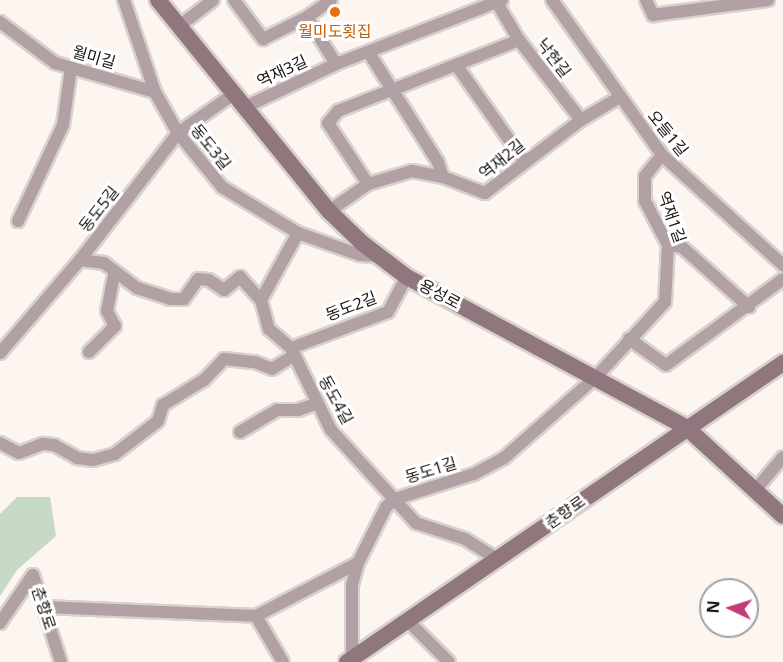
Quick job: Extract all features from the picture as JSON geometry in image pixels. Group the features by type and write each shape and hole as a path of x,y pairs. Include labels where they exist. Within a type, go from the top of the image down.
{"street":[{"name":"동도3길","path":"124,0 156,92 177,133 222,187 298,234 360,255 378,256"},
{"name":"용성로","path":"158,0 232,95 329,211 378,256 407,277 687,428 757,488 783,516"},
{"path":"178,27 213,0"},
{"path":"234,0 263,39 307,17 331,0"},
{"name":"오들1길","path":"552,0 662,155 783,265"},
{"path":"646,0 653,15 768,0"},
{"path":"500,1 519,40"},
{"name":"역재3길","path":"243,108 336,64 500,1"},
{"path":"307,17 336,64"},
{"name":"월미길","path":"0,22 56,63 156,92"},
{"name":"낙현길","path":"368,184 328,123 338,111 519,40 581,120"},
{"path":"369,53 390,91 438,162 443,177"},
{"path":"457,66 524,161"},
{"path":"18,221 63,125 71,68"},
{"name":"동도5길","path":"0,353 80,260 177,133 232,95"},
{"name":"역재2길","path":"329,211 368,184 412,171 443,177 485,193 524,161 581,120 620,97"},
{"name":"역재1길","path":"596,377 665,302 668,245 645,201 645,176 662,155"},
{"path":"80,260 104,263 114,274 137,288 170,299 184,299 198,279 209,280 224,290 240,278 261,300 298,234"},
{"path":"668,245 682,247 748,307"},
{"path":"89,352 115,326 107,311 114,274"},
{"name":"동도2길","path":"0,443 19,453 43,444 54,445 77,458 93,460 115,454 158,421 163,405 204,381 224,359 255,362 272,369 292,352 388,312 407,277"},
{"path":"629,339 666,365 748,307 783,279"},
{"name":"동도4길","path":"261,300 269,329 292,352 331,430 416,523 465,539 497,560"},
{"name":"춘향로","path":"351,661 407,620 783,363"},
{"name":"동도1길","path":"351,661 352,585 358,563 386,507 395,498 474,474 504,458 596,377"},
{"path":"240,432 277,410 298,410 318,403"},
{"path":"757,488 783,457"},
{"path":"44,606 256,616 358,563"},
{"name":"춘향로","path":"0,623 33,575 61,662"},
{"path":"256,616 283,662"},
{"path":"407,620 449,662"}],"green space":[{"path":"17,497 50,497 56,536 17,570 0,596 0,514"}],"place":[{"name":"월미도횟집","path":"335,12"}]}
